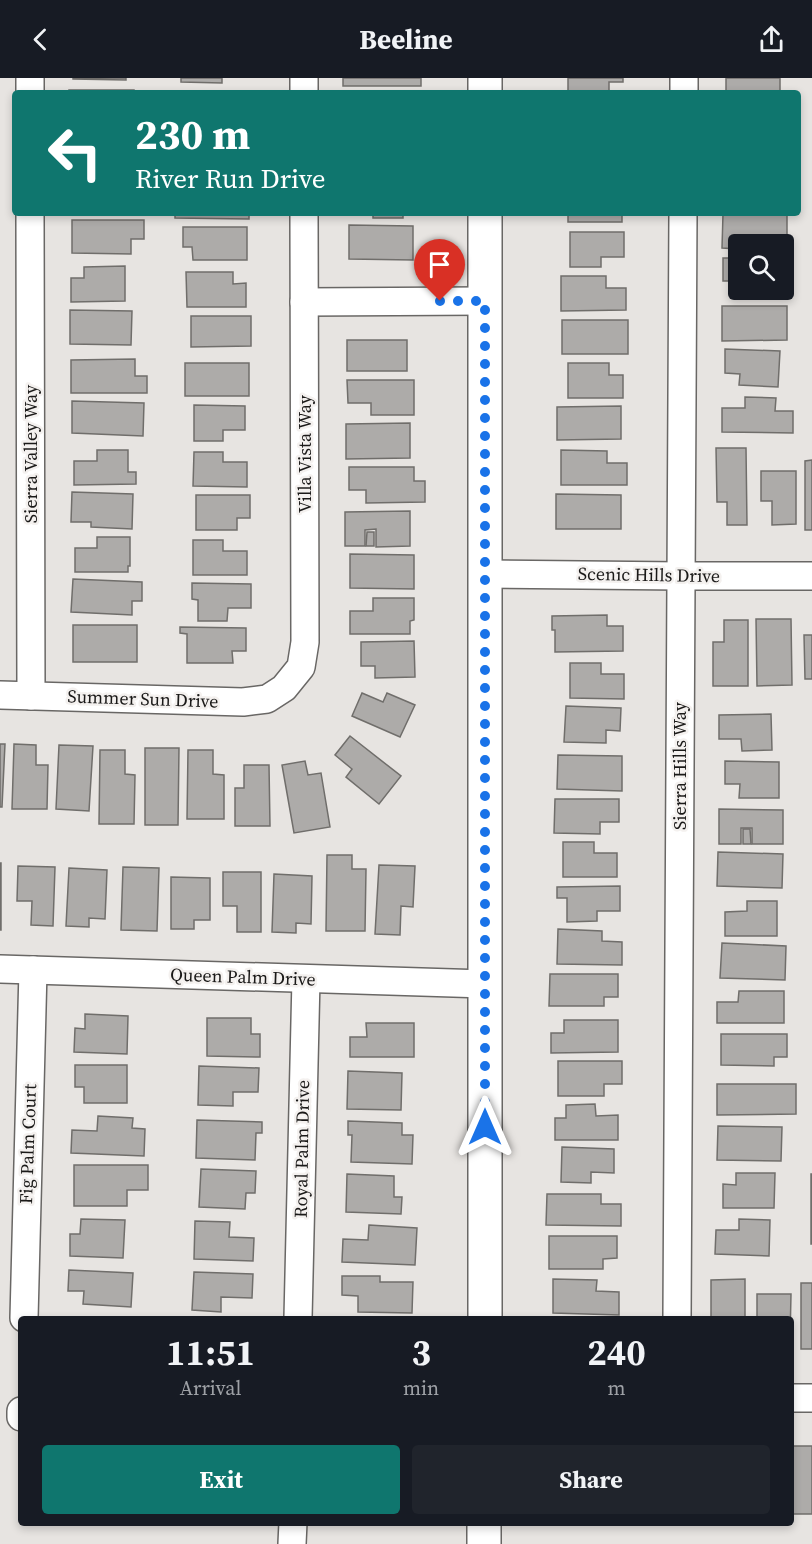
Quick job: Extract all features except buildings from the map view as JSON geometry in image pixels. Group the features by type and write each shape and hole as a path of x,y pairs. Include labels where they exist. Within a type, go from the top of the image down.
{"main road":[{"path":"485,216 485,1316"},
{"path":"484,1526 484,1544"}],"street":[{"name":"Sierra Valley Way","path":"30,216 32,696"},
{"name":"Villa Vista Way","path":"284,688 301,666 305,642 304,216"},
{"name":"Sierra Hills Way","path":"677,1316 683,216"},
{"path":"304,302 485,301"},
{"name":"Scenic Hills Drive","path":"486,573 812,576"},
{"name":"Summer Sun Drive","path":"0,695 243,702 267,699 284,688"},
{"name":"Queen Palm Drive","path":"0,969 485,984"},
{"name":"Fig Palm Court","path":"24,1316 33,970"},
{"name":"Royal Palm Drive","path":"298,1316 306,979"},
{"path":"794,1398 812,1398"},
{"path":"292,1544 293,1526"}],"route":[{"path":"440,301 485,301 485,1127"}]}
